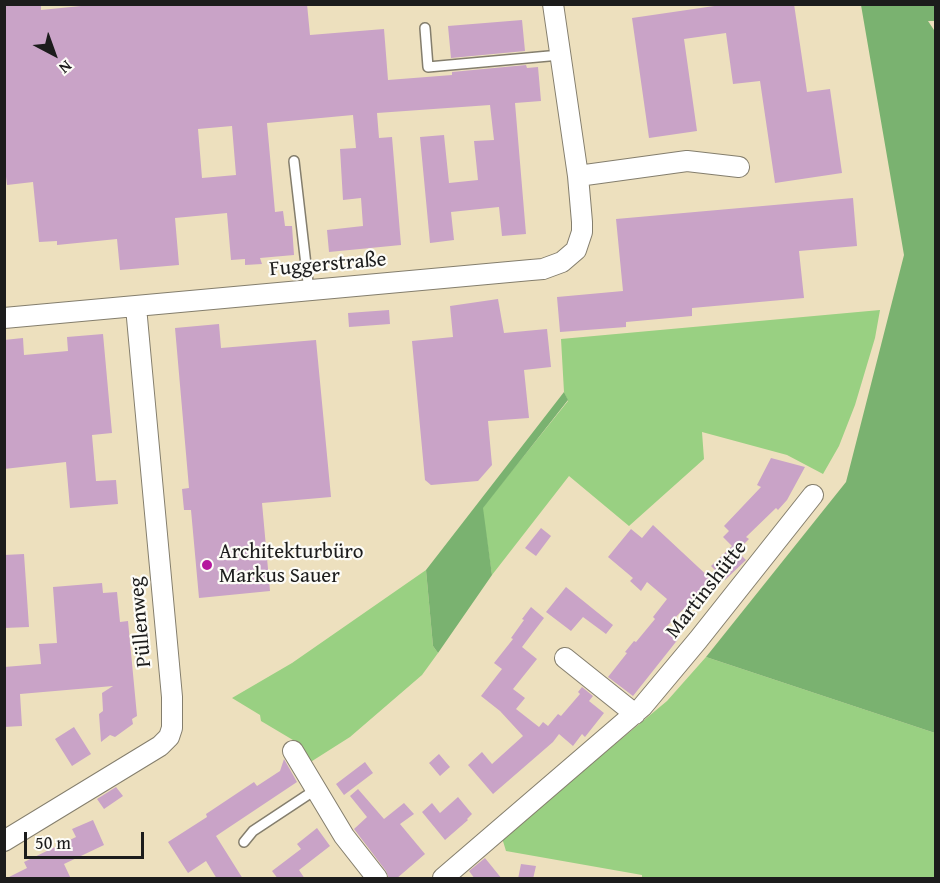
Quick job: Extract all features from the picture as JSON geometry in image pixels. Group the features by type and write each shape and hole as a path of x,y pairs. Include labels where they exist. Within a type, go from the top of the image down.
{"street":[{"name":"Fuggerstraße","path":"4,318 309,291 554,266 570,256 579,242 582,222 578,176 553,4"},
{"path":"578,176 687,161 739,167"},
{"name":"Püllenweg","path":"4,841 160,746 169,737 172,728 172,697 136,307"},
{"name":"Martinshütte","path":"443,879 635,714 660,687 813,495"},
{"path":"565,658 635,714"},
{"path":"293,751 344,836 377,879"}],"lane":[{"path":"425,28 428,67 560,56"},
{"path":"294,161 309,291"},
{"path":"244,842 253,831 315,790"}],"green space":[{"path":"861,5 935,5 935,21 928,21 936,33 935,733 706,657 846,482 904,255"},
{"path":"880,310 875,338 855,405 839,446 823,474 787,455 702,432 704,459 629,526 569,476 492,575 482,508 568,401 564,392 561,339"},
{"path":"564,392 568,400 483,508 492,575 438,653 433,646 426,570"},
{"path":"426,570 433,646 438,653 422,675 350,737 309,763 298,743 261,721 260,715 232,698 292,663"},
{"path":"706,657 935,733 935,878 642,878 642,875 506,851 502,838 667,701"}],"building":[{"path":"4,4 41,4 41,10 101,4 307,4 310,35 384,29 388,80 452,75 452,72 526,65 527,68 538,67 541,101 515,103 526,234 502,236 499,207 451,212 454,240 430,243 420,137 444,135 449,183 478,180 474,141 494,140 490,105 377,113 379,138 392,137 401,245 329,252 327,230 363,226 361,198 343,200 340,149 356,148 353,115 267,123 275,212 283,211 285,226 292,226 294,255 260,258 262,264 245,265 245,259 231,260 227,213 175,218 179,265 120,270 117,239 57,245 57,241 39,242 33,182 7,185 4,160","holes":["232,126 236,175 202,178 198,129"]},
{"path":"728,4 794,4 807,92 830,89 842,173 775,183 760,81 733,84 726,33 684,39 697,131 649,138 632,18"},
{"path":"522,20 525,51 451,58 448,26"},
{"path":"853,198 857,246 799,251 804,298 692,308 692,316 626,322 626,327 560,332 557,297 623,291 616,219"},
{"path":"498,299 504,333 547,329 551,367 524,370 529,418 488,421 492,465 478,481 431,485 425,480 412,341 453,337 450,306"},
{"path":"389,310 390,324 349,327 348,313"},
{"path":"219,324 221,348 316,340 331,497 262,503 270,591 199,598 191,510 184,510 182,489 189,488 175,328"},
{"path":"103,334 112,433 92,435 96,481 116,480 118,504 70,508 66,462 4,469 4,340 23,338 24,355 68,351 67,337"},
{"path":"771,458 805,467 787,500 746,537 749,539 737,551 746,560 725,580 711,566 732,546 723,537 729,531 724,526 761,487 757,485"},
{"path":"653,525 712,580 666,627 679,638 633,696 608,677 627,653 625,652 655,619 653,617 667,599 647,582 641,591 630,581 633,578 608,557 631,529 642,538"},
{"path":"541,528 551,536 536,556 525,548"},
{"path":"24,554 29,627 4,628 4,555"},
{"path":"102,583 103,593 117,592 120,622 128,621 137,716 132,719 133,724 115,737 110,735 101,742 99,714 103,711 102,693 113,686 20,694 22,726 4,727 4,667 41,664 39,644 57,643 53,587"},
{"path":"566,587 613,625 606,634 583,617 571,631 546,612"},
{"path":"531,607 544,618 522,647 537,659 513,689 525,698 516,709 539,727 543,722 548,726 558,714 561,716 580,694 578,692 582,687 593,696 589,701 604,713 585,737 582,734 573,746 559,734 553,742 493,794 468,765 482,752 492,764 523,736 500,711 481,696 502,669 494,663 513,639 511,638"},
{"path":"74,727 91,754 72,766 55,739"},
{"path":"439,754 450,767 440,776 429,763"},
{"path":"284,759 297,782 216,836 243,879 217,879 206,861 188,873 168,842 207,817 206,814 254,782 257,786 280,771"},
{"path":"365,762 373,773 344,795 336,784"},
{"path":"116,787 123,796 104,809 97,799"},
{"path":"358,789 384,819 404,803 414,814 400,824 425,854 396,879 389,879 386,871 354,829 367,817 350,796"},
{"path":"458,797 472,814 445,840 422,812 432,803 440,813"},
{"path":"93,820 104,845 64,864 71,879 5,879 27,868 24,862 76,837 72,829"},
{"path":"317,828 330,846 299,870 305,879 278,879 272,871 301,849 297,844"},
{"path":"485,858 502,879 475,879 469,871"},
{"path":"521,864 536,866 533,879 518,879"}],"place":[{"name":"Architekturbüro Markus Sauer","path":"207,565"}]}
